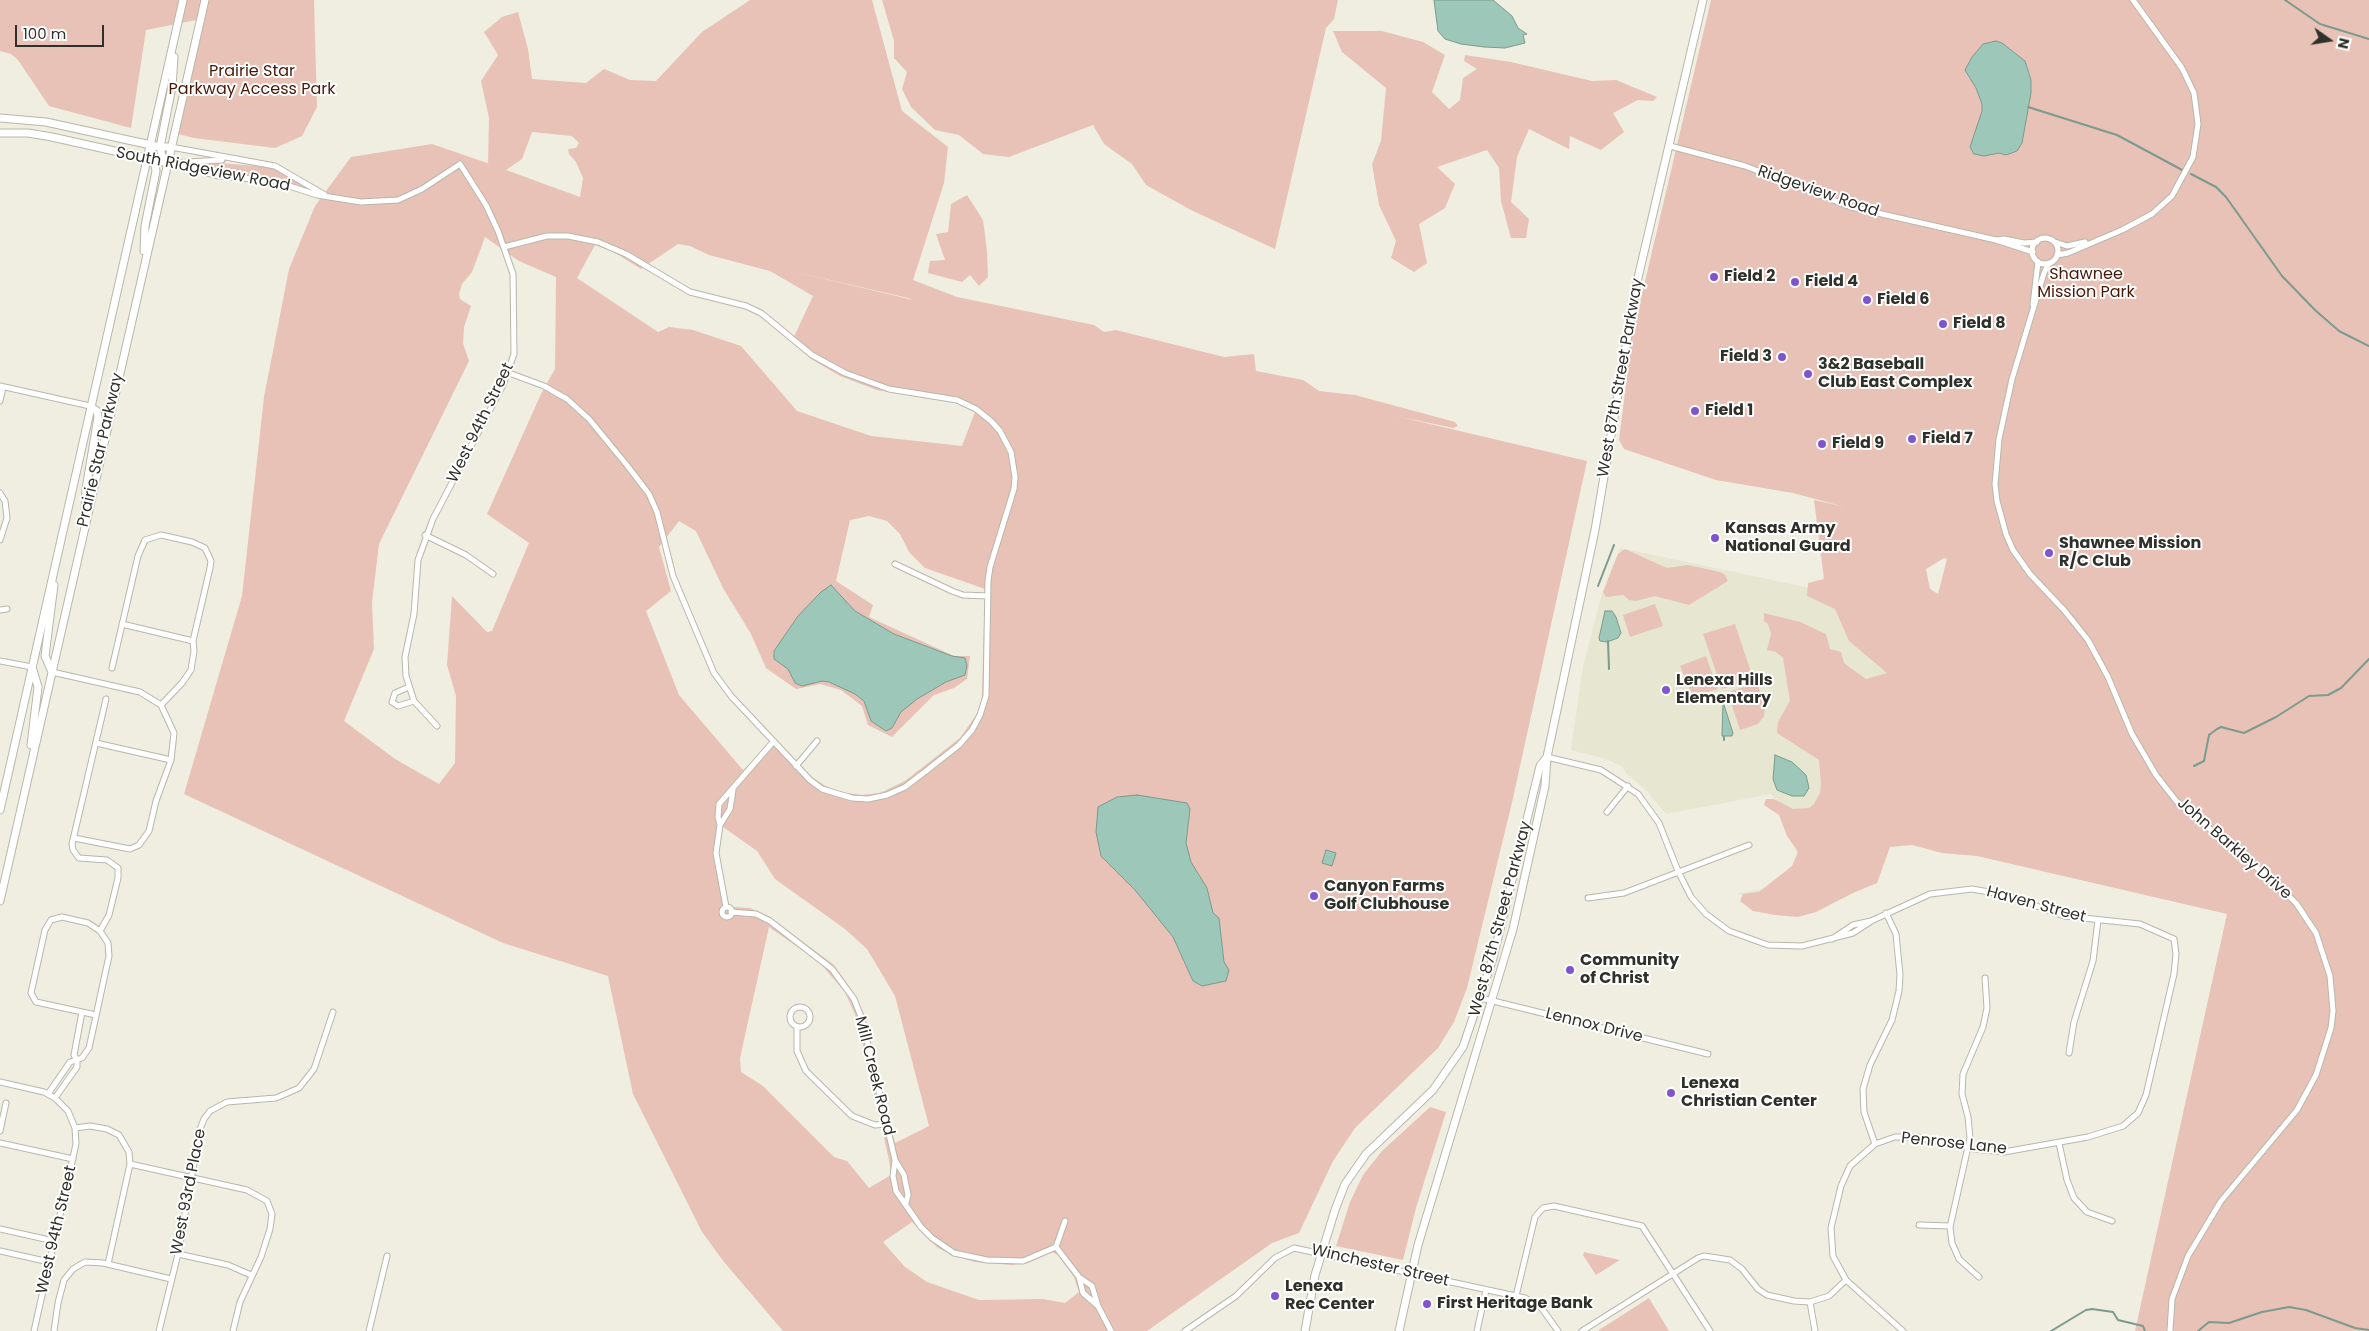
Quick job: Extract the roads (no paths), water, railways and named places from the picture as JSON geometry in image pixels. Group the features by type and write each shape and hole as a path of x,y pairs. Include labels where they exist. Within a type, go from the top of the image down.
{"main road":[{"name":"Prairie Star Parkway","path":"0,810 183,0"},
{"name":"Prairie Star Parkway","path":"0,901 144,259 205,0"},
{"name":"West 87th Street Parkway","path":"1400,1331 1428,1212 1513,929 1545,786 1547,757 1592,545 1637,282 1703,0"},
{"path":"168,163 162,156 160,147 172,87 173,46"},
{"name":"South Ridgeview Road","path":"0,118 46,122 160,147 171,147"},
{"name":"South Ridgeview Road","path":"0,133 36,134 147,159 156,164 168,163"},
{"path":"144,259 145,226 156,164 151,145"},
{"path":"143,178 156,164"},
{"path":"86,519 84,511 86,489 98,417 97,411 90,406"},
{"path":"52,672 45,656 61,537"},
{"path":"26,783 38,687 32,667"},
{"name":"West 87th Street Parkway","path":"1305,1331 1315,1275 1334,1210 1345,1184 1356,1167 1382,1136 1433,1090 1463,1047 1481,998 1507,904 1540,766 1547,757"}],"street":[{"path":"2033,308 2049,263 2057,255 2139,222 2162,206 2172,196 2187,172 2197,140 2197,108 2188,79 2133,0"},
{"name":"Ridgeview Road","path":"1670,146 1745,166 1851,207 1996,240"},
{"name":"South Ridgeview Road","path":"171,147 275,166 332,198"},
{"path":"168,163 229,159"},
{"name":"South Ridgeview Road","path":"168,163 219,176 274,180 317,196 332,198"},
{"name":"West 94th Street","path":"332,198 361,202 398,200 422,189 460,164 486,205 513,274 514,354 509,373 426,535 418,560 414,614 406,657 409,687 414,701 437,726"},
{"path":"504,247 547,236 568,236 598,242 626,254 690,292 746,306 761,313 812,355 845,374 889,388 947,397 976,408 991,421 1006,441 1015,477 1012,502 990,567 986,696 980,715 972,730 959,745 905,787 887,795 868,799 852,798 822,789 773,742 722,686 714,673 673,576 658,517 648,494 626,464 579,409 556,392 509,373"},
{"path":"1996,240 2004,238 2024,243 2037,242 2043,238 2067,246 2096,240"},
{"path":"1996,240 2033,252 2038,262 2032,298 2033,308"},
{"path":"2054,241 2058,249 2057,255"},
{"path":"2033,252 2037,242"},
{"path":"2038,262 2049,263"},
{"name":"John Barkley Drive","path":"2033,308 2006,405 1996,468 1997,501 2006,534 2017,557 2030,574 2064,610 2088,640 2108,677 2132,734 2156,775 2183,807 2273,881 2296,903 2316,933 2330,976 2331,1028 2316,1074 2297,1110 2221,1201 2192,1249 2176,1284 2170,1313 2170,1331"},
{"path":"0,401 2,386 90,406"},
{"path":"0,493 5,501 8,518 0,540"},
{"path":"112,668 138,556 145,540 161,535 192,542 205,548 211,561 193,641 194,651 191,670 182,683 161,705"},
{"path":"426,535 466,555 493,574"},
{"path":"895,564 963,595 988,596"},
{"path":"0,610 6,609"},
{"path":"122,624 193,641"},
{"path":"0,661 32,667"},
{"path":"52,672 140,692 161,705 174,733 171,760 156,801 149,831 139,845 130,849 74,838"},
{"path":"409,687 395,693 392,702 398,706 414,701"},
{"path":"100,930 109,915 119,872 112,862 80,858 73,850 74,838 106,699"},
{"path":"796,766 817,741"},
{"path":"726,907 722,909 723,915 729,916 731,912 726,907 716,853 720,825 718,817 719,804 773,742"},
{"path":"96,743 171,760"},
{"name":"Haven Street","path":"1547,757 1596,768 1628,786 1645,802 1659,823 1678,871 1691,897 1718,924 1739,936 1768,945 1790,947 1818,944 1853,933 1871,920 1930,894 1972,889 2006,895 2064,916 2127,921 2140,924 2174,940"},
{"path":"1607,812 1628,786"},
{"path":"720,825 730,810 733,790"},
{"path":"1588,898 1624,893 1749,845"},
{"name":"Mill Creek Road","path":"731,912 756,914 770,921 818,956 840,979 854,999 862,1019 895,1160 904,1175 908,1195 906,1203"},
{"path":"1875,1144 1864,1112 1863,1089 1870,1065 1892,1020 1899,990 1900,976 1896,934 1886,914"},
{"path":"48,1094 70,1062 82,1058 89,1048 109,956 108,943 100,930 88,923 62,917 51,920 45,930 31,993 36,1002 96,1015"},
{"path":"2069,1053 2074,1022 2093,961 2098,920"},
{"name":"Penrose Lane","path":"1903,1331 1846,1280 1833,1256 1831,1228 1845,1176 1858,1157 1875,1144 1907,1136 1968,1148 2004,1152 2114,1131 2131,1120 2143,1104 2174,974 2176,954 2174,940"},
{"path":"1979,1277 1959,1259 1952,1243 1950,1226 1968,1148 1970,1128 1962,1084 1966,1065 1980,1037 1985,1018 1987,997 1985,978"},
{"name":"Lennox Drive","path":"1481,998 1708,1054"},
{"path":"801,1007 806,1010 810,1018 804,1026 797,1027 792,1023 790,1017 792,1010 801,1007"},
{"path":"55,1098 77,1067 77,1060 74,1055 82,1012"},
{"name":"West 93rd Place","path":"159,1331 178,1254 200,1129 210,1111 218,1105 235,1101 276,1098 299,1088 314,1069 333,1012"},
{"path":"797,1027 796,1051 806,1071 852,1116 875,1125 886,1124"},
{"path":"0,1082 48,1094 55,1098 68,1111 75,1128 90,1126 107,1129 119,1135 129,1152 130,1164 108,1264"},
{"path":"0,1131 6,1103"},
{"name":"West 94th Street","path":"34,1331 73,1159 76,1144 75,1128"},
{"path":"0,1143 73,1159"},
{"path":"2059,1143 2066,1180 2074,1198 2087,1212 2112,1222"},
{"name":"Mill Creek Road","path":"895,1160 893,1176 896,1191 921,1227 932,1238 954,1253 987,1260 1023,1261 1056,1247"},
{"path":"130,1164 247,1190 267,1201 272,1214 270,1229 261,1257 240,1302 233,1331"},
{"path":"1516,1296 1533,1222 1543,1208 1554,1206 1642,1226 1710,1331"},
{"path":"1065,1221 1056,1247 1079,1277 1093,1288 1098,1306 1111,1331"},
{"path":"1920,1225 1950,1226"},
{"path":"0,1229 54,1241"},
{"name":"Winchester Street","path":"1185,1331 1236,1296 1265,1266 1284,1252 1294,1248 1516,1296 1540,1306 1558,1331"},
{"path":"0,1251 50,1262"},
{"path":"178,1254 228,1265 251,1275"},
{"path":"369,1331 387,1256"},
{"path":"1582,1331 1590,1329 1698,1258 1712,1256 1737,1264 1753,1285 1767,1295 1794,1301 1810,1302 1829,1296 1846,1280"},
{"path":"54,1331 64,1280 73,1269 85,1262 108,1264 171,1279"},
{"path":"1079,1277 1083,1293 1098,1306"},
{"path":"1477,1331 1486,1290"},
{"path":"1810,1302 1815,1331"}],"water":[{"path":"1434,0 1493,0 1512,16 1518,28 1527,34 1523,35 1525,43 1505,48 1484,47 1461,44 1445,39 1438,31"},
{"path":"1996,41 2002,43 2025,61 2031,80 2031,93 2022,143 2017,151 2006,155 1999,153 1984,156 1974,154 1970,147 1982,111 1982,104 1976,88 1965,70 1972,57 1983,44"},
{"path":"831,585 855,611 894,634 952,656 965,658 967,666 965,675 946,682 917,699 901,712 892,728 886,731 871,721 864,701 855,694 829,682 822,681 802,686 795,683 788,669 774,659 774,651 798,616 821,592"},
{"path":"1605,611 1612,611 1621,633 1618,638 1607,642 1600,641 1599,638"},
{"path":"1723,702 1733,733 1732,736 1722,736"},
{"path":"1775,755 1792,762 1806,775 1809,788 1804,796 1792,796 1777,790 1773,779"},
{"path":"1137,795 1187,803 1190,809 1186,843 1191,862 1207,888 1213,913 1219,918 1224,962 1229,970 1226,981 1202,986 1193,981 1173,937 1135,890 1101,856 1096,832 1098,807 1117,797"},
{"path":"1326,850 1336,853 1332,866 1322,863"}],"waterway":[{"path":"2285,0 2320,24 2369,39"},
{"path":"2028,107 2117,135 2184,171"},
{"path":"2191,174 2216,187 2226,197 2282,276 2315,310 2339,331 2369,346"},
{"path":"1598,586 1614,545"},
{"path":"1608,641 1609,669"},
{"path":"2194,766 2204,761 2209,735 2217,729 2221,727 2244,733 2276,717 2309,696 2328,695 2341,688 2369,659"},
{"path":"2198,1331 2209,1322 2229,1323 2262,1312 2289,1307 2306,1310 2355,1328 2369,1330"},
{"path":"2051,1331 2086,1310 2092,1309 2113,1312 2118,1320 2143,1326 2145,1331"}],"place":[{"name":"Field 2","path":"1714,277"},
{"name":"Field 4","path":"1795,282"},
{"name":"Field 6","path":"1867,300"},
{"name":"Field 8","path":"1943,324"},
{"name":"Field 3","path":"1782,357"},
{"name":"3&2 Baseball Club East Complex","path":"1808,374"},
{"name":"Field 1","path":"1695,411"},
{"name":"Field 7","path":"1912,439"},
{"name":"Field 9","path":"1822,444"},
{"name":"Kansas Army National Guard","path":"1715,538"},
{"name":"Shawnee Mission R/C Club","path":"2049,553"},
{"name":"Lenexa Hills Elementary","path":"1666,690"},
{"name":"Canyon Farms Golf Clubhouse","path":"1314,896"},
{"name":"Community of Christ","path":"1570,970"},
{"name":"Lenexa Christian Center","path":"1671,1093"},
{"name":"Lenexa Rec Center","path":"1275,1296"},
{"name":"First Heritage Bank","path":"1427,1304"}],"park label":[{"name":"Prairie Star Parkway Access Park","path":"252,81"},
{"name":"Shawnee Mission Park","path":"2086,284"}]}
